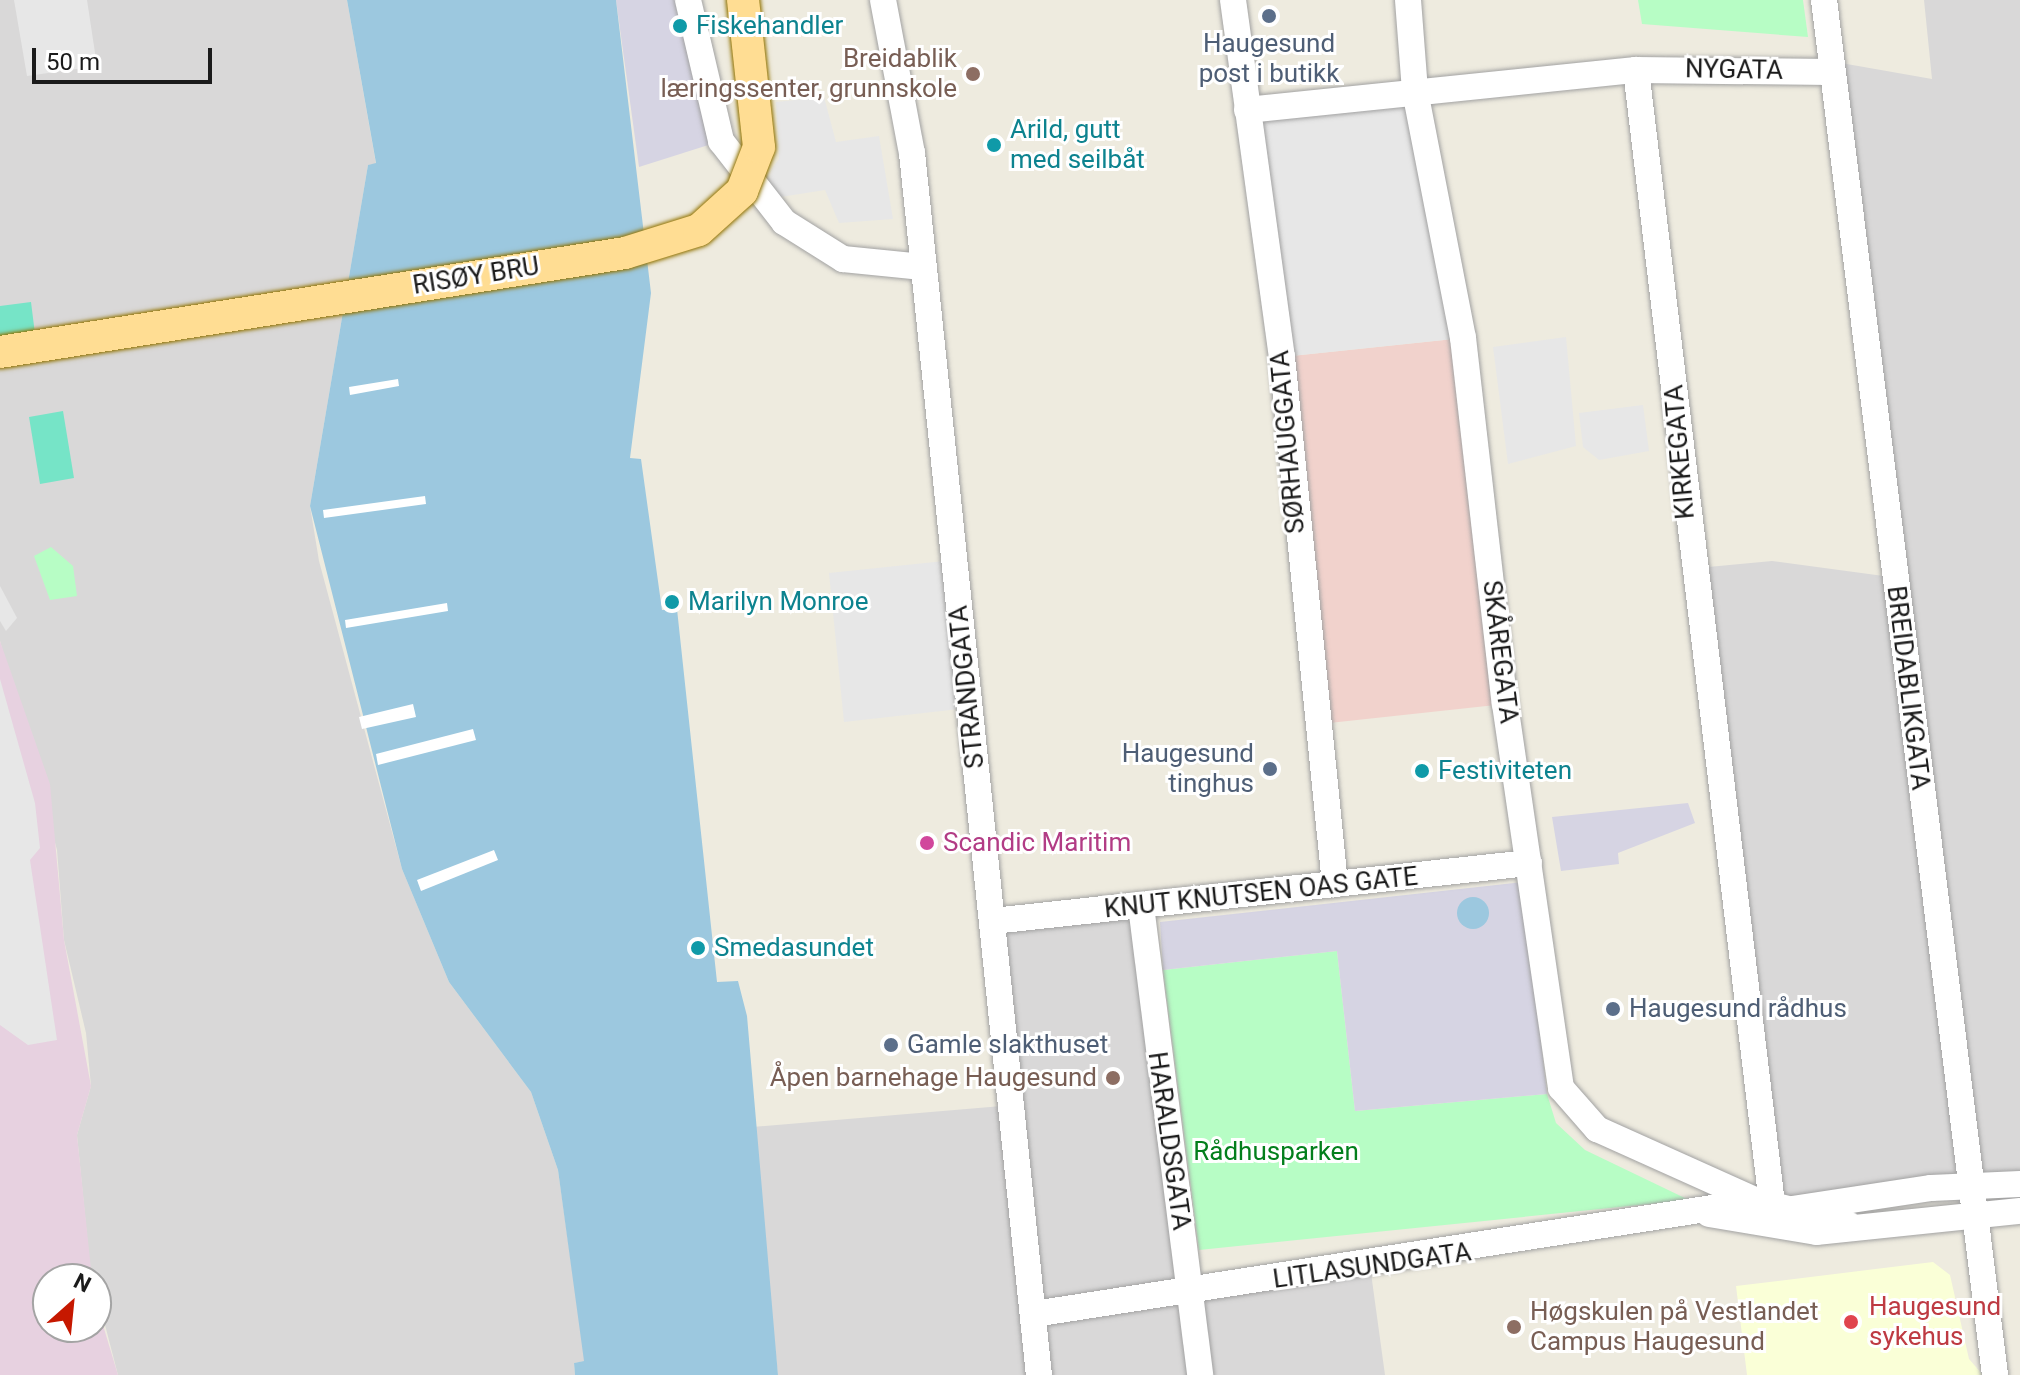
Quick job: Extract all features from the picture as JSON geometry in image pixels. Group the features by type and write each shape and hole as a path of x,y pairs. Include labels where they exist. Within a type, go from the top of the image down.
{"main road":[{"name":"RISØY BRU","path":"0,352 625,253 699,230 742,191 759,147 743,0"}],"street":[{"path":"688,0 721,141 784,222 843,259 923,267"},
{"name":"STRANDGATA","path":"883,0 912,153 1039,1375"},
{"name":"SØRHAUGGATA","path":"1233,0 1282,357 1335,884"},
{"name":"SKÅREGATA","path":"1408,0 1415,91 1463,338 1554,1064 1573,1109 1597,1129 1774,1204"},
{"name":"BREIDABLIKGATA","path":"1824,0 1995,1375"},
{"name":"NYGATA","path":"1247,110 1636,70 1832,72"},
{"name":"KIRKEGATA","path":"1636,70 1687,541 1730,834 1774,1204"},
{"name":"KNUT KNUTSEN OAS GATE","path":"993,921 1529,863"},
{"name":"HARALDSGATA","path":"1141,906 1200,1375"},
{"name":"LITLASUNDGATA","path":"1034,1314 1774,1204 2020,1184"},
{"name":"LITLASUNDGATA","path":"1774,1204 1848,1224"},
{"name":"LITLASUNDGATA","path":"1709,1214 1790,1230 2020,1211"}],"shaded area":[{"path":"0,0 347,0 376,164 368,165 310,506 319,561 402,869 449,982 531,1092 558,1170 585,1361 574,1363 575,1375 118,1375 110,1343 112,1263 90,1263 77,1135 91,1086 86,1033 64,940 57,850 0,641"},
{"path":"14,0 87,0 97,66 27,76"},
{"path":"616,0 688,0 721,141 639,167"},
{"path":"1924,0 2020,0 2020,1187 1777,1203 1687,569 1772,561 1891,577 1824,60 1932,79"},
{"path":"1415,91 1463,338 1282,357 1247,110"},
{"path":"824,97 836,142 879,136 893,219 839,223 825,190 774,198 758,187 779,159 776,102"},
{"path":"1566,337 1576,446 1508,464 1493,347"},
{"path":"1463,338 1505,704 1320,724 1282,357"},
{"path":"1643,405 1649,451 1599,460 1583,447 1579,413"},
{"path":"954,560 968,708 844,722 829,573"},
{"path":"0,586 17,618 6,631 0,621"},
{"path":"0,641 50,784 64,940 91,1086 77,1135 90,1263 32,1263 32,1343 108,1343 118,1375 0,1375"},
{"path":"0,679 35,803 40,848 30,860 57,1040 28,1045 0,1025"},
{"path":"1688,803 1695,823 1618,853 1619,864 1561,871 1552,817"},
{"path":"1523,882 1547,1094 1355,1111 1337,951 1163,970 1160,922"},
{"path":"1134,913 1179,1304 1371,1273 1385,1375 778,1375 752,1127 1002,1106 985,928"},
{"name":"Haugesund sykehus","path":"1933,1262 1950,1275 1969,1359 1983,1375 1747,1375 1736,1286"}],"green space":[{"path":"1638,0 1803,0 1808,37 1642,24"},
{"path":"31,302 36,342 0,347 0,306"},
{"path":"63,411 74,478 40,484 29,417"},
{"path":"51,547 73,566 77,596 50,600 34,556"},
{"name":"Rådhusparken","path":"1337,951 1355,1111 1547,1094 1556,1123 1585,1150 1689,1200 1199,1250 1163,970"}],"water":[{"path":"347,0 616,0 651,293 630,458 641,459 662,610 677,609 717,982 738,981 747,1016 778,1375 575,1375 574,1363 584,1361 558,1170 531,1092 449,982 402,869 310,506 368,165 376,163"},
{"path":"1473,897 1485,901 1489,913 1485,925 1473,929 1461,925 1457,913 1461,901"}],"pier":[{"path":"398,379 399,386 350,395 349,387"},
{"path":"425,496 426,504 324,518 323,510"},
{"path":"447,603 448,611 346,628 345,620"},
{"path":"413,704 416,717 362,729 359,717"},
{"path":"473,729 476,740 378,765 376,754"},
{"path":"494,850 498,860 421,891 417,880"}],"place":[{"name":"Haugesund post i butikk","path":"1269,16"},
{"name":"Fiskehandler","path":"680,26"},
{"name":"Breidablik læringssenter, grunnskole","path":"973,74"},
{"name":"Arild, gutt med seilbåt","path":"994,145"},
{"name":"Marilyn Monroe","path":"672,602"},
{"name":"Haugesund tinghus","path":"1270,769"},
{"name":"Festiviteten","path":"1422,771"},
{"name":"Scandic Maritim","path":"927,843"},
{"name":"Smedasundet","path":"698,948"},
{"name":"Haugesund rådhus","path":"1613,1009"},
{"name":"Gamle slakthuset","path":"891,1045"},
{"name":"Åpen barnehage Haugesund","path":"1113,1078"},
{"name":"Haugesund sykehus","path":"1851,1322"},
{"name":"Høgskulen på Vestlandet Campus Haugesund","path":"1514,1327"}]}
